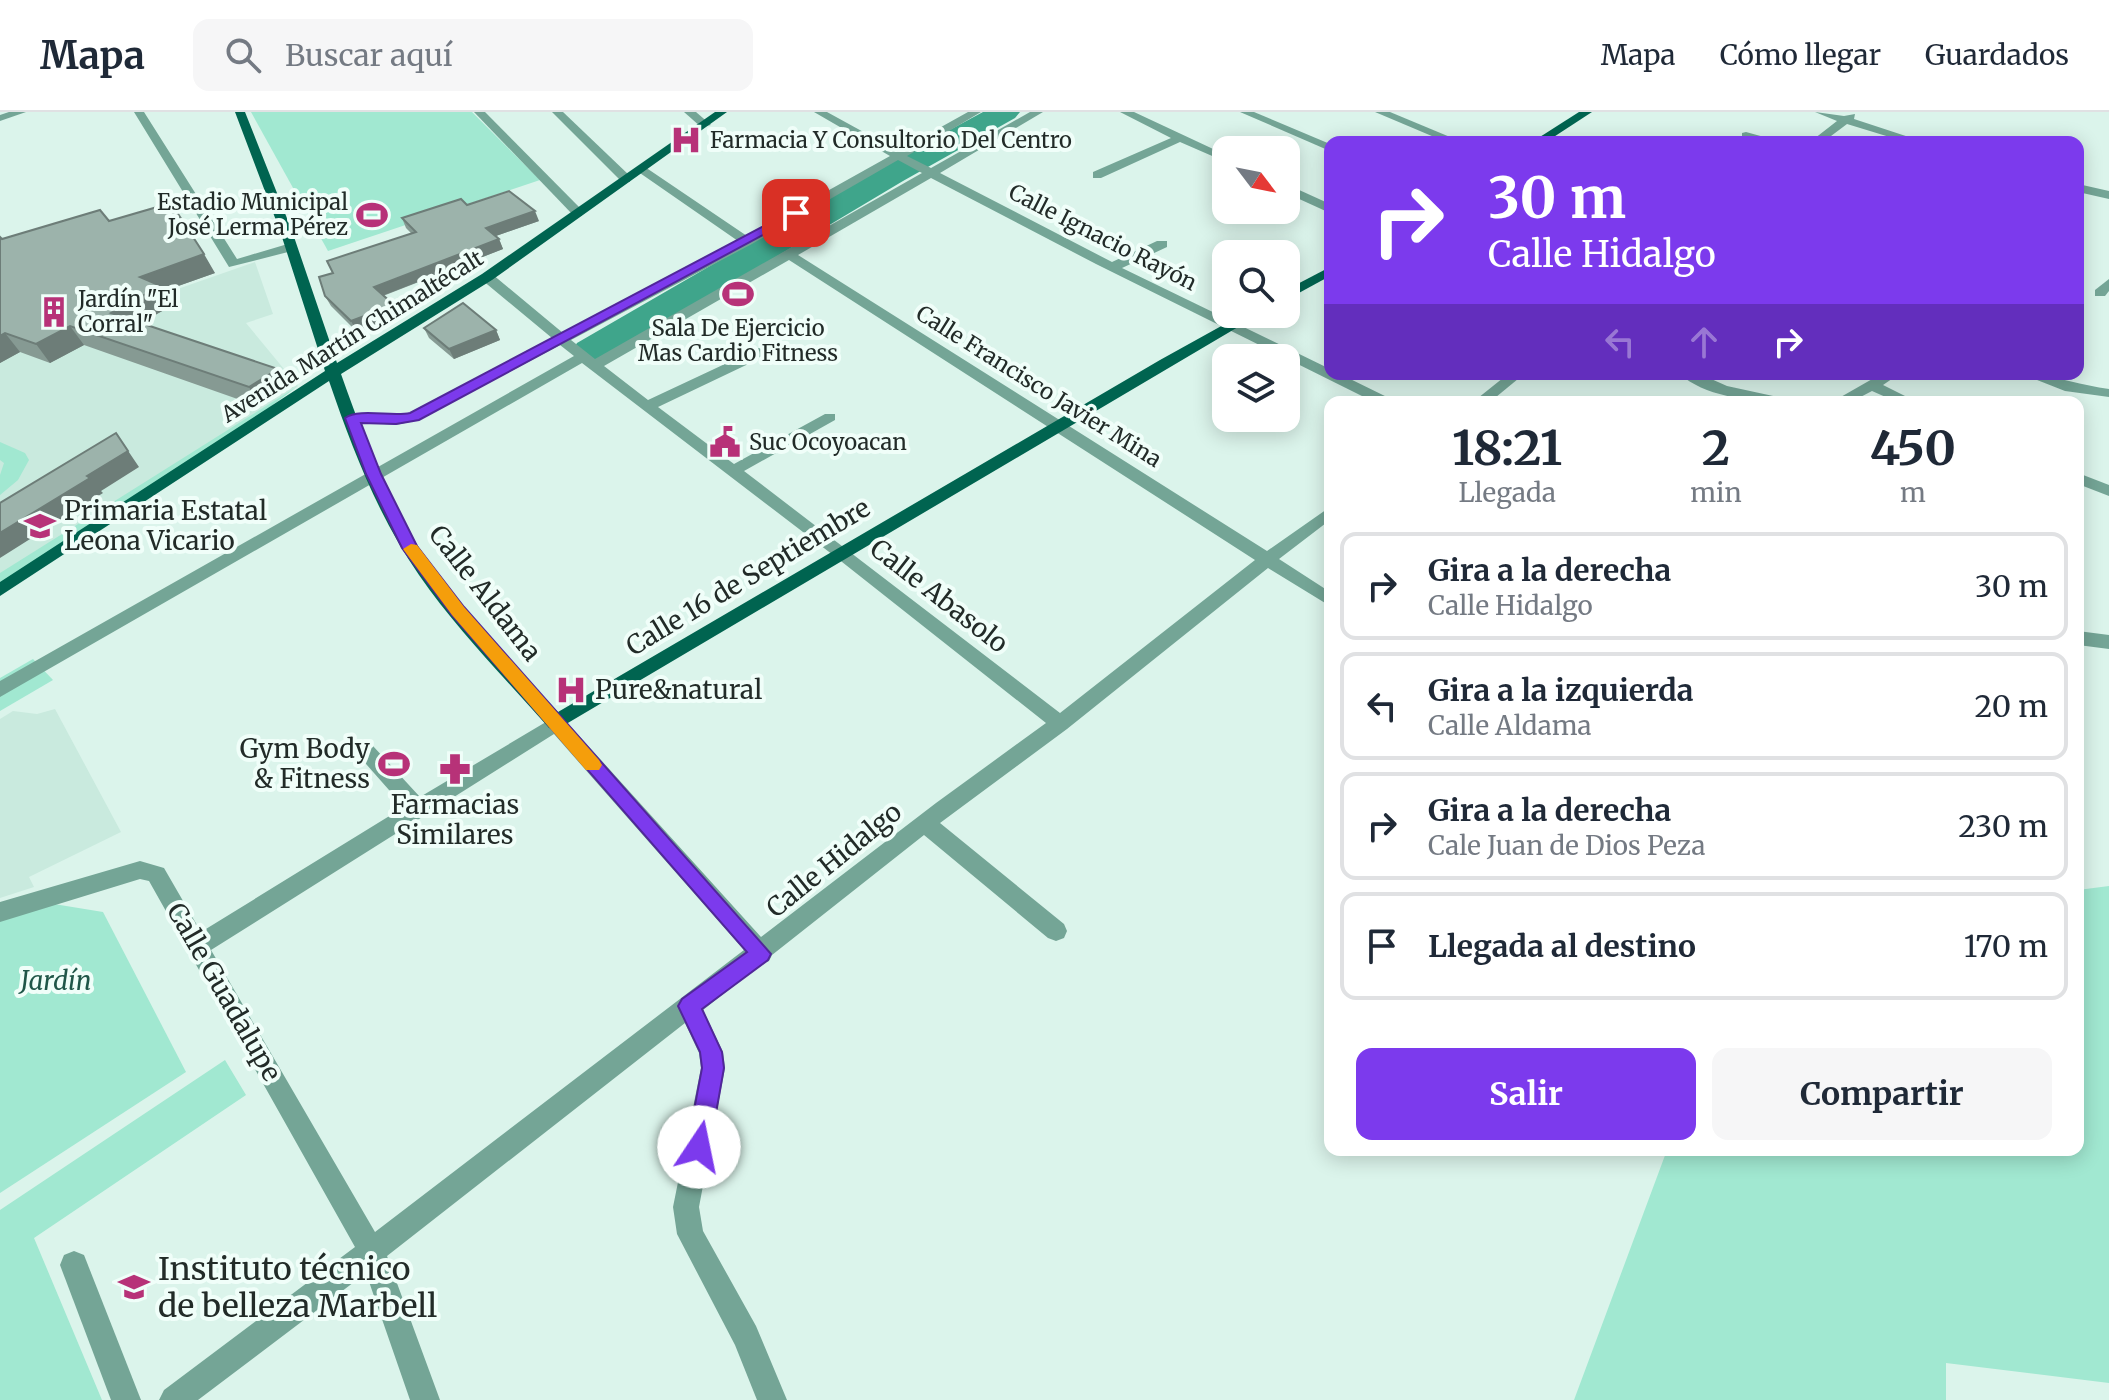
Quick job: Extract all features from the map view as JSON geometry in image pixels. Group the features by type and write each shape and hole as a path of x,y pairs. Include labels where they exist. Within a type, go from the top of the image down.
{"main road":[{"name":"Calle Aldama","path":"240,112 291,247 332,373 374,474 410,548 458,611 556,723"},
{"name":"Avenida Martín Chimaltécalt","path":"0,590 332,373 487,277 722,112"},
{"path":"1548,136 1587,112"},
{"path":"1300,288 1324,274"},
{"name":"Calle 16 de Septiembre","path":"556,723 843,554 1057,423 1228,328"}],"street":[{"path":"0,118 21,112"},
{"path":"139,112 234,264 291,247"},
{"path":"479,112 578,213"},
{"path":"557,112 626,179"},
{"path":"689,112 705,125"},
{"path":"819,112 897,156"},
{"path":"352,418 396,420 414,417 747,241 976,112"},
{"path":"0,690 374,474 788,254 926,172 1038,112"},
{"path":"1125,112 1212,153"},
{"path":"1245,112 1324,145"},
{"path":"1380,112 1441,136"},
{"path":"1820,112 1898,136"},
{"path":"1823,136 1843,119 1858,112"},
{"path":"1097,175 1180,138"},
{"name":"Calle Ignacio Rayón","path":"897,156 1212,318"},
{"path":"641,169 747,241"},
{"path":"2084,189 2109,195"},
{"path":"1300,195 1324,206"},
{"path":"1113,267 1162,244"},
{"name":"Calle Francisco Javier Mina","path":"788,254 1324,596"},
{"path":"487,277 562,337"},
{"name":"Calle Ignacio Rayón","path":"1232,328 1324,372"},
{"name":"Calle Abasolo","path":"562,337 589,362 843,554 1060,724"},
{"path":"647,406 764,351"},
{"name":"Calle Ignacio Rayón","path":"1340,380 1374,396"},
{"path":"1489,396 1509,380"},
{"path":"1701,380 1754,396"},
{"path":"1853,396 1883,380"},
{"path":"2047,380 2070,388 2109,393"},
{"path":"1781,396 1789,386"},
{"path":"1874,386 1896,396"},
{"path":"731,472 830,417"},
{"path":"2084,481 2109,491"},
{"name":"Calle Hidalgo","path":"174,1400 761,954 925,823 1060,724 1266,558 1324,516"},
{"path":"2084,639 2109,642"},
{"name":"Calle 16 de Septiembre","path":"196,947 556,723"},
{"name":"Calle Aldama","path":"556,723 761,954"},
{"path":"366,751 417,808"},
{"path":"925,823 1056,931"},
{"name":"Calle Guadalupe","path":"0,912 147,870 156,874 372,1252 425,1400"},
{"path":"689,1006 711,1052 713,1068 686,1207 690,1234 746,1336 772,1400"},
{"path":"74,1265 126,1400"}],"shaded area":[{"path":"255,262 273,314 246,323 298,386 0,576 0,351"},
{"path":"55,709 121,832 29,877 34,887 0,898 0,719 13,711 37,714"}],"green space":[{"name":"Estadio Municipal José Lerma Pérez","path":"251,112 472,112 540,180 328,251"},
{"path":"298,386 230,437 0,589 0,573"},
{"path":"0,442 25,453 29,460 18,480 0,495 0,475 4,463 0,460"},
{"path":"33,659 53,680 0,711 0,678"},
{"path":"2109,886 2109,1383 1946,1363 1946,1400 1574,1400 1665,1156 2084,1156 2084,889"},
{"name":"Jardín","path":"54,904 103,912 186,1072 0,1193 0,920"},
{"path":"225,1060 246,1095 34,1238 102,1400 0,1400 0,1210"}],"building":[{"path":"509,191 535,211 486,228 499,239 374,287 394,305 351,321 325,296 319,277 333,273 327,261 416,232 402,218 461,199 467,205"},
{"name":"Jardín \"El Corral\"","path":"171,203 204,254 140,277 161,286 111,313 278,369 249,387 70,326 36,344 5,333 0,336 0,237 2,239 100,210 109,221"},
{"path":"463,303 496,330 449,349 424,328"},
{"path":"116,433 128,451 0,533 0,503"}],"waterway":[{"path":"591,351 892,174 1005,112"}],"slow traffic":[{"path":"411,549 458,611 593,765"}],"place":[{"name":"Farmacia Y Consultorio Del Centro","path":"686,140"},
{"name":"Estadio Municipal José Lerma Pérez","path":"372,215"},
{"name":"Sala De Ejercicio Mas Cardio Fitness","path":"738,294"},
{"name":"Jardín \"El Corral\"","path":"54,312"},
{"name":"Suc Ocoyoacan","path":"725,442"},
{"name":"Primaria Estatal Leona Vicario","path":"40,526"},
{"name":"Pure&natural","path":"571,690"},
{"name":"Gym Body & Fitness","path":"394,764"},
{"name":"Farmacias Similares","path":"455,769"},
{"name":"Instituto técnico de belleza Marbell","path":"134,1287"}],"route":[{"path":"699,1147 713,1068 711,1052 689,1006 761,954 458,611 410,548 374,474 352,418 396,420 414,417 796,213"}]}
